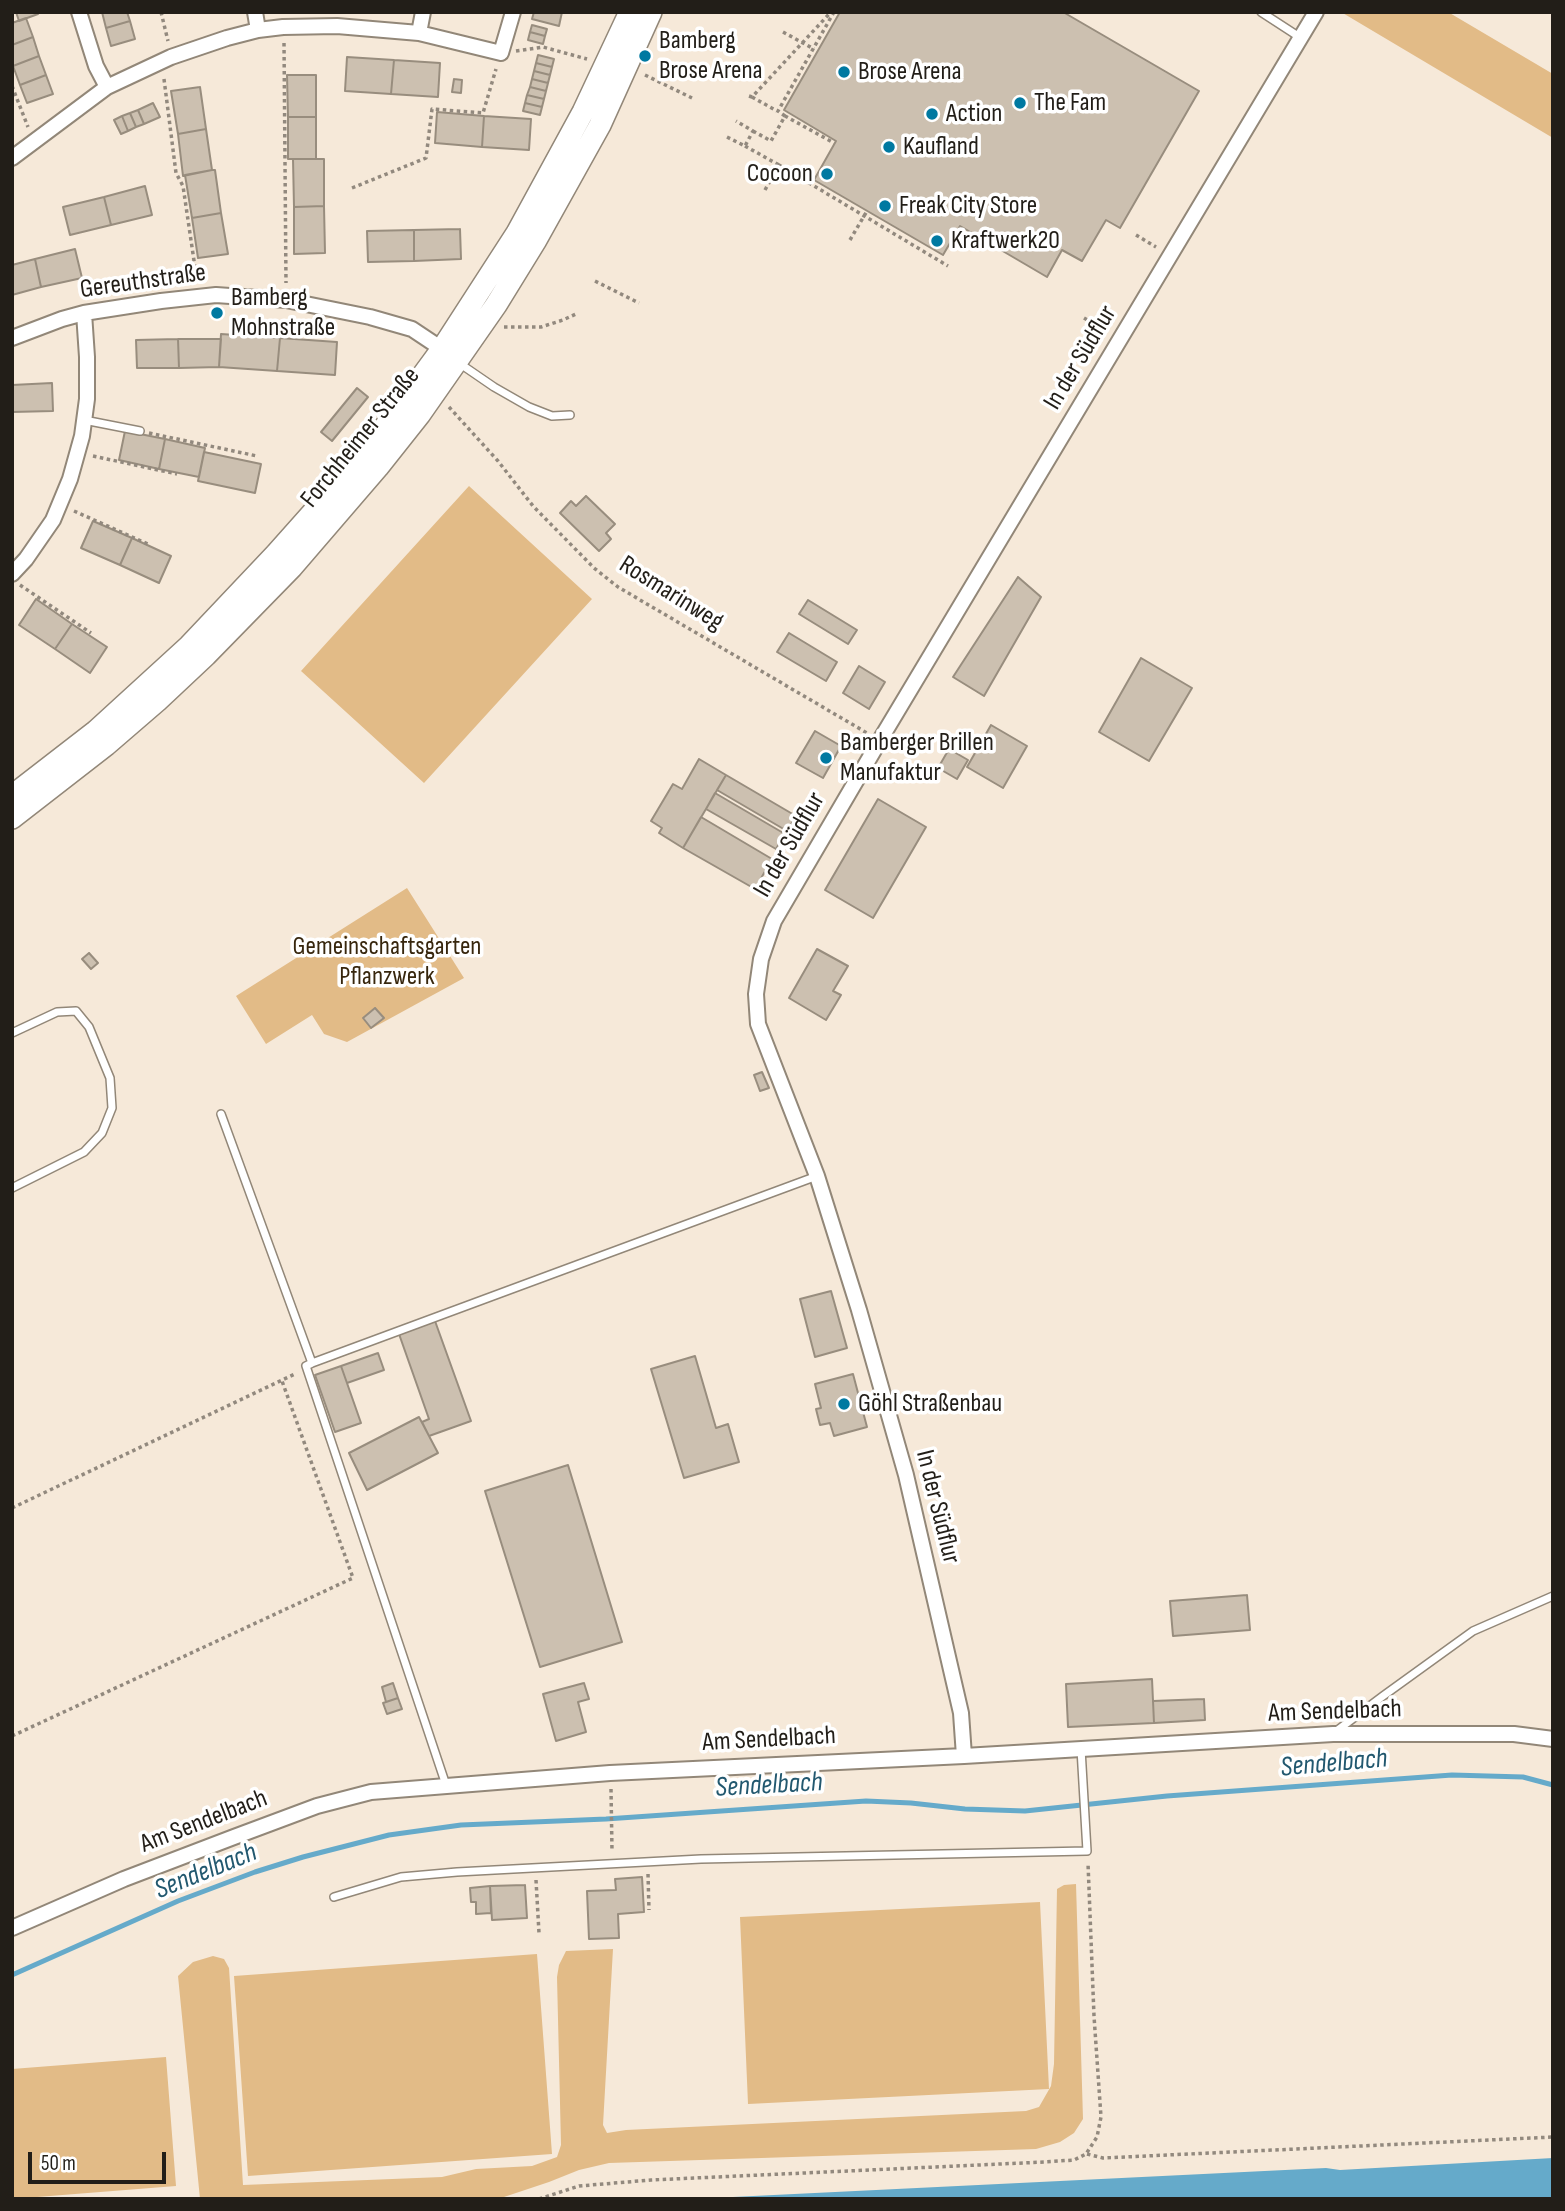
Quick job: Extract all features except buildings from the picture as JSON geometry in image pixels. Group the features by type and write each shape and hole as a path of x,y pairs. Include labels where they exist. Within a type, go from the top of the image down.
{"street":[{"path":"79,12 96,66 107,87"},
{"path":"255,12 258,30"},
{"path":"419,33 423,12"},
{"path":"12,158 107,87 193,48 258,30 337,26 419,33 500,53 513,12"},
{"name":"Forchheimer Straße","path":"12,818 106,745 157,701 240,620 292,567 420,414 449,355 550,174 606,66 630,12"},
{"name":"Forchheimer Straße","path":"12,796 96,732 189,646 285,544 449,355 485,320 569,182 609,105 651,12"},
{"name":"In der Südflur","path":"964,1756 961,1713 906,1475 817,1176 758,1024 756,995 761,959 774,921 880,740 1316,12"},
{"name":"Gereuthstraße","path":"12,338 84,313 216,295 286,300 346,311 412,329 449,355"},
{"path":"12,574 53,520 70,479 84,420 87,357 84,313"},
{"name":"Am Sendelbach","path":"12,1928 124,1879 317,1806 371,1792 638,1771 964,1756 1333,1734 1514,1734 1553,1739"}],"lane":[{"path":"1261,12 1301,38"},
{"path":"449,355 494,387 529,407 552,416 570,415"},
{"path":"84,420 140,431"},
{"path":"12,1033 57,1012 76,1011 89,1027 110,1078 112,1108 102,1133 84,1152 12,1188"},
{"path":"220,1114 309,1365 446,1785"},
{"path":"309,1365 817,1176"},
{"path":"1333,1734 1473,1631 1553,1595"},
{"path":"334,1897 401,1877 457,1871 701,1858 1087,1851 1082,1749"}],"path":[{"path":"162,12 176,173 183,186 199,297"},
{"path":"833,12 750,96 834,143"},
{"path":"778,111 807,64 833,12"},
{"path":"284,27 286,300"},
{"path":"783,32 814,49"},
{"path":"352,188 426,158 432,109 483,113 500,53 543,47 589,60"},
{"path":"645,75 692,99"},
{"path":"12,86 26,123"},
{"path":"736,121 771,141 785,116"},
{"path":"745,146 753,131"},
{"path":"727,137 865,213 948,266"},
{"path":"765,190 779,165"},
{"path":"850,240 865,213"},
{"path":"1136,235 1157,247"},
{"path":"595,281 639,303"},
{"path":"485,320 503,327 541,327 578,313"},
{"path":"1084,318 1120,339"},
{"name":"Rosmarinweg","path":"449,407 498,461 533,506 594,568 618,587 880,740"},
{"path":"140,431 257,456"},
{"path":"77,453 177,474"},
{"path":"59,504 150,545"},
{"path":"12,580 91,633"},
{"path":"12,1508 282,1381 309,1365"},
{"path":"12,1736 353,1578 282,1381"},
{"path":"611,1795 612,1838"},
{"path":"539,2199 579,2186 651,2180 1074,2160 1086,2154 1097,2137 1101,2117 1087,1851"},
{"path":"647,1862 649,1910"},
{"path":"535,1867 539,1933"},
{"path":"1086,2154 1103,2158 1553,2137"}],"green space":[{"path":"1341,12 1448,12 1553,74 1553,138"},
{"path":"469,486 592,599 424,783 301,671"},
{"name":"Gemeinschaftsgarten Pflanzwerk","path":"407,888 464,978 347,1042 324,1034 312,1015 266,1044 236,996"},
{"path":"1076,1884 1083,2119 1074,2133 1060,2142 1036,2149 609,2163 579,2170 498,2199 200,2199 178,1976 193,1962 213,1956 224,1959 229,1968 243,2185 442,2177 476,2169 532,2166 557,2157 561,2145 557,1977 566,1951 613,1949 603,2125 607,2133 1026,2111 1039,2107 1051,2086 1054,2064 1057,1889"},
{"path":"1040,1902 1049,2089 748,2104 740,1917"},
{"path":"537,1954 552,2154 248,2176 234,1976"},
{"path":"166,2057 176,2186 12,2199 12,2069"}],"water":[{"path":"1553,2158 1553,2199 692,2199 1326,2168 1340,2170"}],"waterway":[{"name":"Sendelbach","path":"12,1975 178,1901 255,1872 389,1835 461,1825 606,1819 866,1801 1025,1811 1167,1796 1452,1775 1523,1777 1553,1785"}],"place":[{"name":"Bamberg Brose Arena","path":"645,56"},
{"name":"Brose Arena","path":"844,72"},
{"name":"The Fam","path":"1020,103"},
{"name":"Action","path":"932,114"},
{"name":"Kaufland","path":"889,147"},
{"name":"Cocoon","path":"827,174"},
{"name":"Freak City Store","path":"885,206"},
{"name":"Kraftwerk20","path":"937,241"},
{"name":"Bamberg Mohnstraße","path":"217,313"},
{"name":"Bamberger Brillen Manufaktur","path":"826,758"},
{"name":"Göhl Straßenbau","path":"844,1404"}]}
